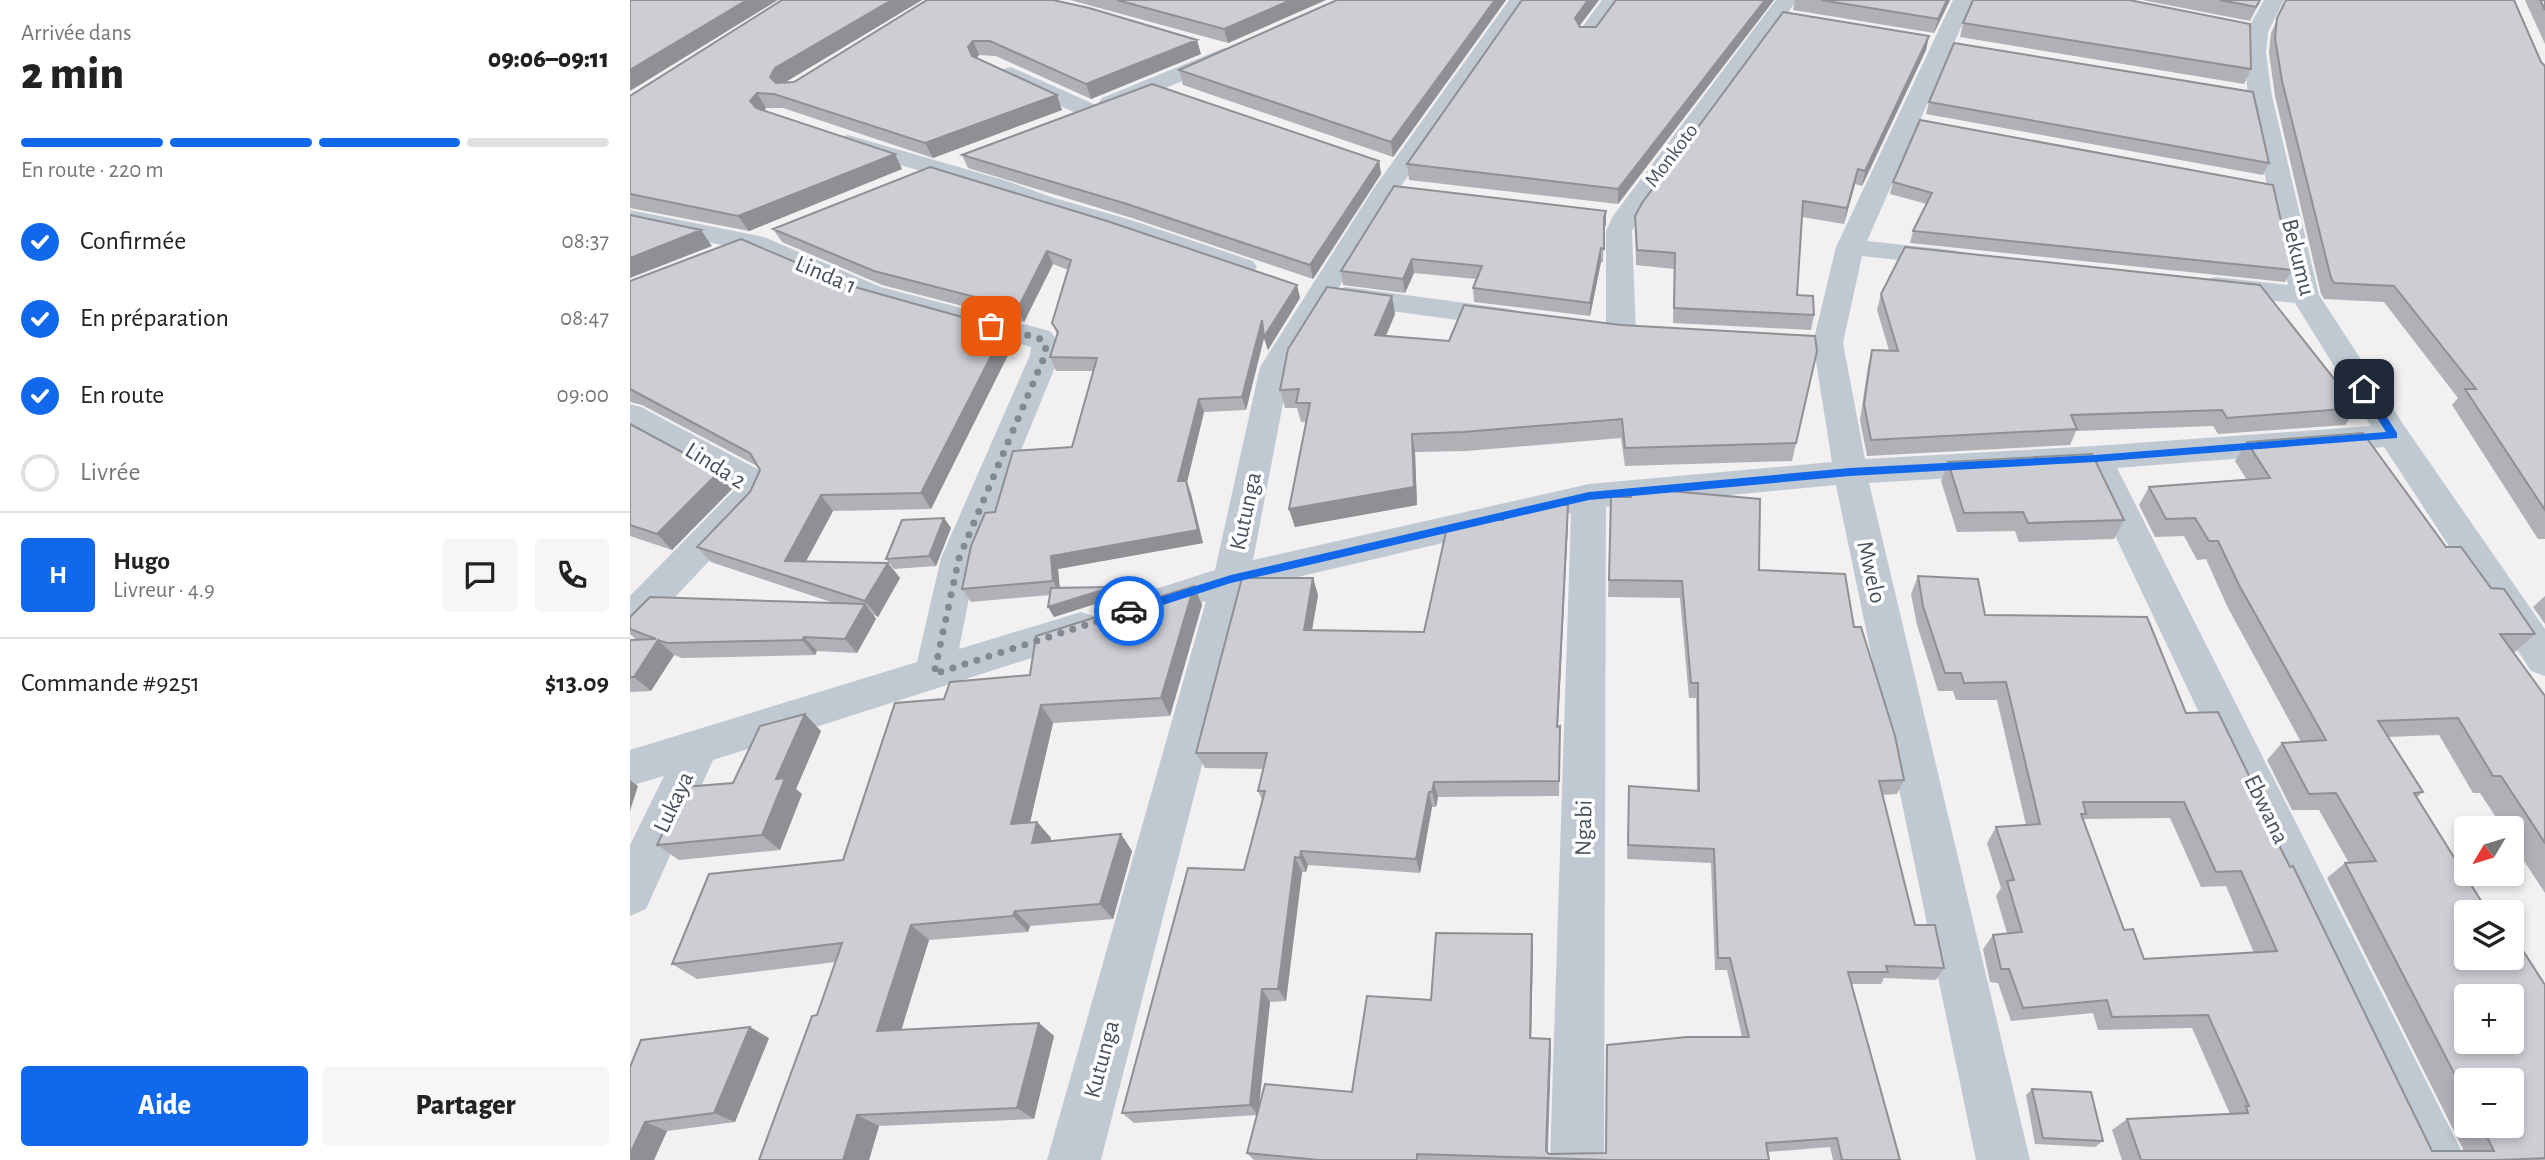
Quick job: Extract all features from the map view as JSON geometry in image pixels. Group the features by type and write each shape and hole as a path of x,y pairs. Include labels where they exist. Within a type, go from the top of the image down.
{"street":[{"name":"Kutunga","path":"1074,1160 1231,579 1295,284 1393,177 1485,52 1519,0"},
{"path":"1588,34 1612,0"},
{"name":"Mwelo","path":"1963,0 1941,43 1923,123 1850,247 1815,342 1850,472 2003,1160"},
{"name":"Bekumu","path":"2274,0 2244,30 2255,53 2246,93 2269,186 2305,296 2393,435 2545,660"},
{"name":"Monkoto","path":"1621,331 1619,232 1626,216 1787,12"},
{"path":"1064,121 1156,86 1234,51 1202,46"},
{"path":"987,63 1090,111"},
{"path":"1156,86 1181,95"},
{"path":"821,133 998,186 1042,203 1122,226 1295,284 1539,321"},
{"path":"896,185 973,155"},
{"path":"1600,213 1626,216"},
{"path":"630,218 767,237"},
{"path":"717,257 767,237"},
{"name":"Linda 1","path":"767,237 871,293 1039,338 1046,345 1045,355 959,558 934,674"},
{"path":"1850,247 1984,262"},
{"path":"2185,283 2305,296"},
{"name":"Linda 2","path":"630,415 749,479 754,487 749,497 630,620"},
{"path":"630,768 1231,579 1589,496 1850,472 2095,458 2393,435"},
{"name":"Ebwana","path":"2095,458 2440,1160"},
{"name":"Ngabi","path":"1577,1160 1589,496"},
{"name":"Lukaya","path":"630,894 698,748"}],"building":[{"path":"630,0 747,0 630,70"},
{"path":"782,0 892,0 775,68 770,77 776,83 794,82 927,0 1053,0 1197,40 1086,84 990,41 973,41 968,47 972,56 1057,95 925,143 774,94 757,93 750,101 756,108 895,154 738,216 630,194 630,96"},
{"path":"1117,0 1291,0 1224,29"},
{"path":"1337,0 1495,0 1391,142 1179,70"},
{"path":"1522,0 1588,0 1575,18 1580,27 1596,27 1616,0 1765,0 1618,189 1407,164"},
{"path":"1821,0 1947,0 1938,19"},
{"path":"1973,0 2129,0 2250,24 2251,69 1963,23"},
{"path":"2220,0 2260,0 2256,7"},
{"path":"2286,0 2514,0 2545,66 2545,510 2465,389 2476,389 2394,286 2334,283 2331,278 2282,81 2275,38 2277,18"},
{"path":"1783,12 1929,36 1865,171 1858,169 1847,208 1803,201 1797,295 1813,296 1814,315 1674,308 1675,253 1637,250 1635,216"},
{"path":"1954,43 2253,92 2269,163 1929,102"},
{"path":"1152,84 1379,161 1310,265 1127,204 962,155"},
{"path":"1920,120 2273,185 2292,270 1913,231 1932,193 1893,182"},
{"path":"930,167 1107,221 1297,285 1264,337 1262,320 1242,397 1199,399 1178,481 1186,481 1198,530 1051,556 1053,581 962,589 971,546 985,513 995,512 1013,451 1072,447 1097,358 1050,357 1058,332 1052,323 1071,260 1047,251 1018,308 874,271 773,229"},
{"path":"1394,186 1606,211 1604,249 1601,248 1590,303 1473,288 1482,266 1412,259 1403,279 1341,271"},
{"path":"630,215 701,230 630,258"},
{"path":"741,239 851,286 1005,329 921,493 821,495 785,561 888,563 865,601 697,547 750,492 760,470 750,453 630,389 630,281"},
{"path":"1905,247 2260,285 2357,408 2227,418 2222,410 2071,415 2077,429 1871,440 1864,404 1872,350 1898,351 1881,294"},
{"path":"1327,287 1392,296 1375,335 1449,341 1464,305 1621,325 1815,336 1817,351 1796,443 1625,448 1622,419 1412,434 1414,487 1289,509 1310,403 1296,403 1299,389 1280,390 1288,349"},
{"path":"630,424 719,472 657,534 630,525"},
{"path":"2363,433 2446,547 2461,547 2491,588 2504,589 2535,634 2500,634 2545,696 2545,843 2501,776 2493,776 2458,718 2378,721 2423,792 2414,793 2454,857 2454,886 2472,886 2481,900 2454,900 2454,970 2524,970 2524,952 2545,985 2545,1158 2141,1160 2127,1119 2248,1113 2246,1106 2249,1106 2208,1015 2112,1017 2107,1000 2023,1008 2009,969 2001,969 1993,935 2022,932 2007,881 2014,880 1996,827 2040,824 2006,682 1964,683 1961,673 1945,673 1923,606 1918,576 1978,579 1985,615 2147,617 2186,713 2218,712 2258,794 2253,794 2290,867 2293,866 2432,1151 2494,1151 2488,1138 2524,1138 2524,1068 2454,1068 2454,1073 2345,863 2376,861 2336,793 2309,794 2282,743 2326,740 2240,587 2218,541 2209,541 2195,518 2166,519 2149,487 2270,478 2247,442","holes":["2083,802 2184,802 2216,872 2241,871 2277,951 2144,959 2133,929 2124,930 2081,814 2086,814"]},
{"path":"2092,454 2124,520 2028,523 2023,512 1964,513 1948,462"},
{"path":"1647,489 1760,499 1759,570 1845,574 1854,627 1861,627 1895,736 1904,780 1879,781 1915,925 1935,925 1944,968 1886,966 1888,972 1848,972 1900,1160 1842,1160 1837,1138 1766,1143 1769,1160 1608,1160 1417,1154 1417,1160 1319,1160 1247,1153 1265,1084 1352,1092 1367,996 1431,1000 1436,933 1532,934 1530,1038 1550,1039 1546,1151 1549,1154 1606,1153 1607,1045 1687,1037 1749,1037 1730,958 1718,958 1714,849 1628,845 1629,786 1699,791 1698,683 1691,683 1682,581 1609,580 1611,497 1631,497 1630,491"},
{"path":"1542,505 1568,505 1557,727 1560,726 1559,781 1434,782 1432,792 1429,792 1416,859 1301,851 1300,858 1295,857 1278,989 1262,989 1250,1105 1122,1113 1188,868 1244,870 1265,791 1258,791 1267,753 1196,753 1242,578 1313,578 1304,630 1424,632 1447,527 1482,519 1503,520 1504,514 1541,508"},
{"path":"944,518 929,556 886,559 902,520"},
{"path":"1194,586 1161,698 1041,705 1011,824 1037,822 1032,843 1121,834 1100,904 1015,911 1013,916 911,925 877,1031 1039,1023 1017,1108 857,1115 843,1160 759,1160 812,1016 817,1015 842,943 672,964 709,874 843,860 895,703 944,699 950,682 1030,675 1036,636"},
{"path":"1112,587 1048,607 1051,588"},
{"path":"650,597 865,604 845,639 804,637 802,640 667,643 658,640 634,677 630,677 630,640 656,639 630,629 630,617"},
{"path":"805,714 776,779 785,778 762,835 657,845 684,787 733,783 760,726"},
{"path":"750,1027 714,1113 645,1122 630,1154 630,1067 641,1040"},
{"path":"2032,1089 2091,1092 2103,1141 2043,1138"}],"way so far":[{"path":"991,326 1039,338 1046,345 1045,355 959,558 934,674 1129,611"}],"route":[{"path":"1129,611 1231,579 1589,496 1850,472 2095,458 2393,435 2364,389"}]}
